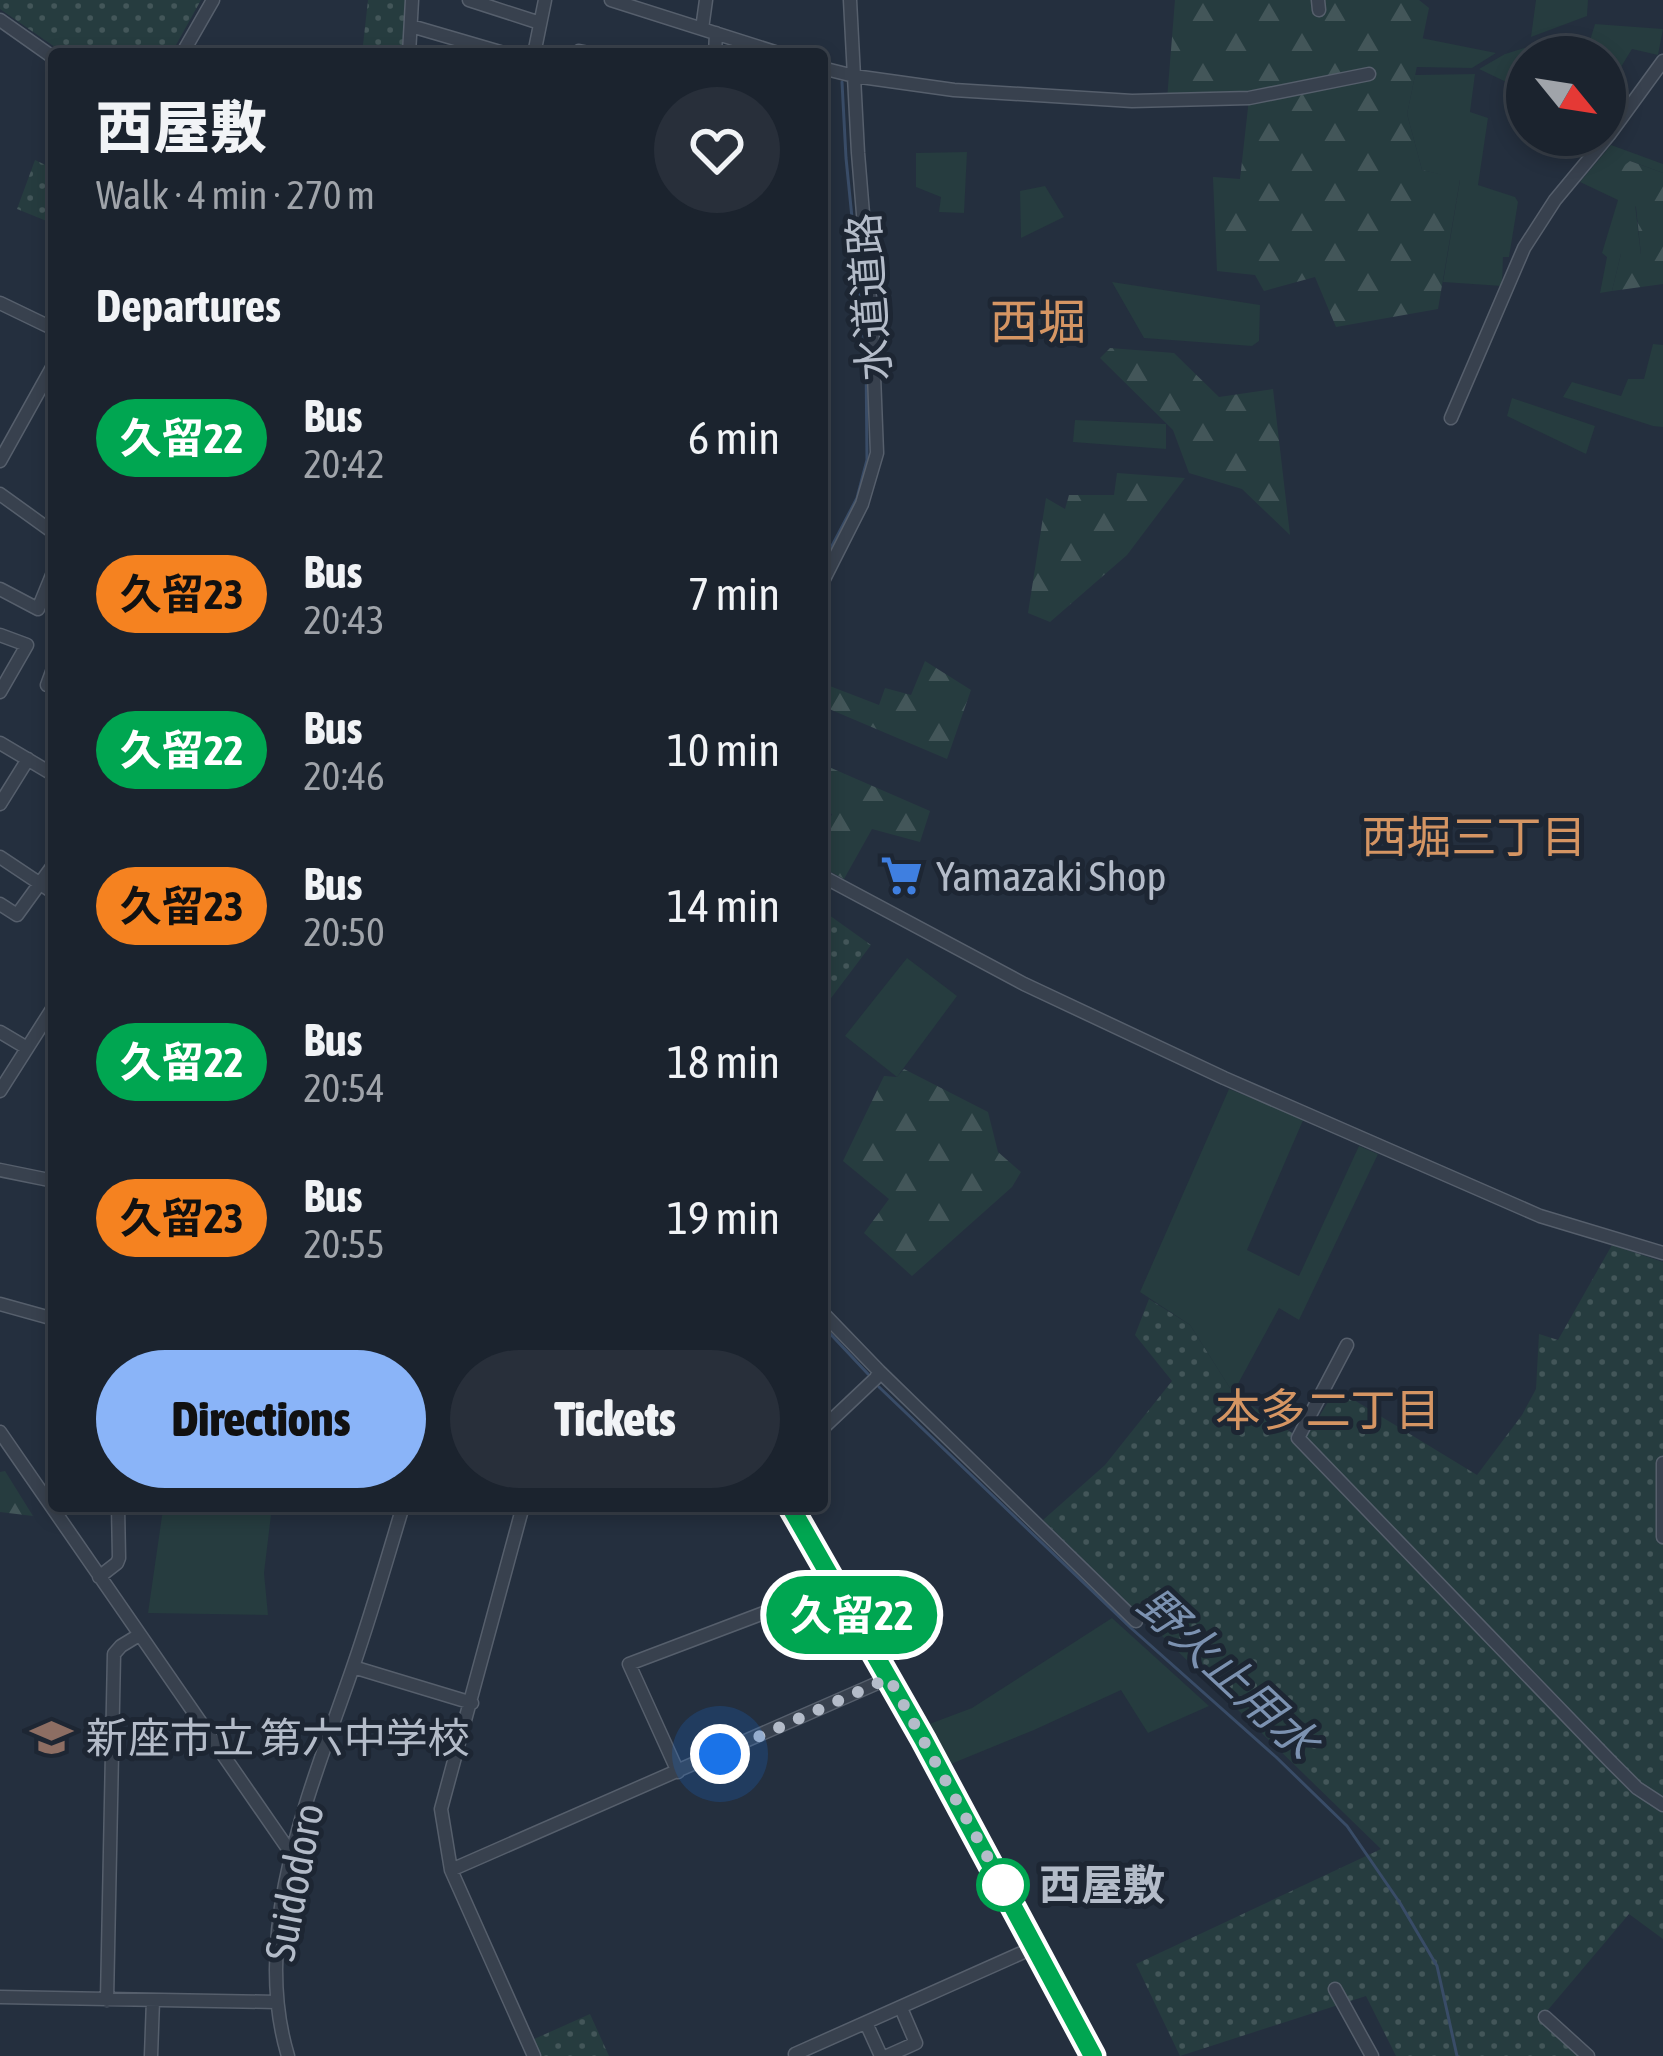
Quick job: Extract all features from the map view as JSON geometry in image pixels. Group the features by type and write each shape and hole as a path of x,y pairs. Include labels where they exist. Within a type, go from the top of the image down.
{"street":[{"path":"187,48 213,0"},
{"path":"409,48 412,0"},
{"path":"469,0 540,22"},
{"path":"535,48 544,0"},
{"path":"611,0 762,48"},
{"path":"706,0 713,48"},
{"name":"水道道路","path":"828,571 862,504 877,453 850,0"},
{"path":"0,20 48,54"},
{"path":"411,26 486,48"},
{"path":"1451,418 1524,248 1555,200 1663,61"},
{"path":"828,70 954,90 1132,101 1249,98 1369,74"},
{"path":"0,303 48,326"},
{"path":"0,461 48,375"},
{"path":"0,422 16,433"},
{"path":"0,494 48,529"},
{"path":"0,589 38,609 48,585"},
{"path":"0,635 27,645 0,692"},
{"path":"0,743 48,771"},
{"path":"0,804 28,759"},
{"path":"0,857 48,888"},
{"path":"0,904 17,915 48,873"},
{"path":"828,879 1024,984 1224,1078 1540,1216 1663,1253"},
{"path":"0,1091 48,1015"},
{"path":"0,1032 27,1048"},
{"path":"0,1170 48,1180"},
{"path":"0,1304 48,1316"},
{"path":"828,1318 1136,1621"},
{"path":"1347,1345 1298,1438 1636,1788 1663,1805"},
{"path":"828,1423 879,1371"},
{"path":"0,1432 48,1502"},
{"path":"1663,1463 1663,1537"},
{"path":"55,1512 292,1856"},
{"path":"99,1577 117,1563 118,1512"},
{"name":"Suidodoro","path":"288,2056 276,2002 276,1938 292,1856 401,1512"},
{"path":"521,1512 441,1809 451,1870 534,2056"},
{"path":"793,1512 889,1678 1093,2056"},
{"path":"678,1772 629,1664 835,1586"},
{"path":"107,2000 114,1654 139,1635"},
{"path":"353,1667 472,1703"},
{"path":"451,1870 889,1678"},
{"path":"796,2056 1035,1947"},
{"path":"1335,1989 1372,2056"},
{"path":"0,1997 276,2002"},
{"path":"151,2056 153,2000"},
{"path":"866,2023 884,2056 916,2043 901,2008"},
{"path":"1545,2017 1588,2056"},
{"path":"828,2039 836,2056"}],"green space":[{"path":"0,0 201,0 174,48 56,48 0,9"},
{"path":"368,0 406,0 403,48 363,48"},
{"path":"1175,0 1419,0 1429,8 1407,114 1422,170 1460,179 1438,309 1336,327 1315,277 1264,291 1255,275 1217,271 1213,177 1240,179 1249,99 1167,100"},
{"path":"1536,0 1588,0 1587,16 1531,36"},
{"path":"1595,24 1663,29 1658,55 1632,49 1626,59 1626,36 1591,36"},
{"path":"1421,38 1496,53 1472,68 1416,67"},
{"path":"1505,54 1506,82 1479,69"},
{"path":"1475,74 1470,112 1488,118 1478,185 1518,202 1509,257 1503,257 1502,286 1443,282 1460,180 1422,170 1407,114 1415,75"},
{"path":"1626,150 1663,164 1663,173 1630,161 1641,255 1621,254 1612,291 1600,293 1607,257 1602,253 1618,200 1580,182 1602,156 1626,156"},
{"path":"967,152 964,213 939,212 941,197 916,187 916,153"},
{"path":"35,160 48,166 48,222 17,209"},
{"path":"1630,161 1663,173 1663,284 1612,291 1621,254 1641,254 1636,207 1609,177"},
{"path":"1045,186 1064,217 1021,238 1020,191"},
{"path":"1112,282 1260,305 1259,341 1252,346 1144,338"},
{"path":"1653,344 1663,345 1663,427 1563,397 1572,382 1621,396 1628,379 1644,379"},
{"path":"1110,348 1174,353 1219,397 1273,389 1290,535 1242,489 1189,473 1173,430 1100,358"},
{"path":"1512,398 1595,426 1586,454 1507,416"},
{"path":"1075,420 1166,424 1166,449 1073,442"},
{"path":"1117,473 1185,478 1127,555 1050,622 1028,613 1046,498 1065,509 1069,495 1114,495"},
{"path":"925,661 971,690 947,759 828,709 828,685 879,705 885,688 911,695"},
{"path":"828,767 930,811 920,842 872,829 844,879 828,870 832,814 828,812"},
{"path":"828,914 871,945 828,1002"},
{"path":"907,958 957,996 897,1077 845,1036"},
{"path":"904,1069 988,1112 998,1152 1021,1172 1012,1187 912,1276 864,1233 889,1199 843,1161 884,1076 897,1077"},
{"path":"1229,1089 1304,1118 1247,1250 1299,1276 1359,1146 1378,1154 1299,1320 1279,1308 1233,1393 1190,1325 1140,1292"},
{"path":"1612,1245 1663,1262 1663,1939 1629,1914 1547,2011 1593,2056 1396,2056 1366,1996 1180,2056 1136,1964 1381,1849 1043,1520 1105,1465 1172,1381 1135,1335 1149,1299 1190,1325 1233,1393 1304,1441 1336,1389 1477,1475 1536,1389 1539,1334 1558,1340"},
{"path":"5,1471 33,1516 0,1512 0,1472"},
{"path":"163,1512 271,1515 264,1573 268,1615 148,1613"},
{"path":"1112,1618 1209,1706 1148,1733 1121,1690 946,1766 924,1726 972,1708"},
{"path":"590,2014 609,2056 541,2056 532,2040"}],"waterway":[{"path":"828,554 857,498 867,460 866,357 842,82"},
{"name":"野火止用水","path":"828,1331 868,1374"},
{"name":"野火止用水","path":"879,1387 1347,1826 1437,1966 1457,2056"}],"bus line":[{"name":"久留22","path":"793,1512 923,1739 1093,2056"}],"place":[{"name":"Yamazaki Shop","path":"902,876"},
{"name":"新座市立 第六中学校","path":"52,1738"},
{"name":"西屋敷","path":"1003,1885"}],"district":[{"name":"西堀","path":"1038,321"},
{"name":"西堀三丁目","path":"1474,837"},
{"name":"本多二丁目","path":"1328,1410"}],"route":[{"path":"720,1754 889,1678 1003,1885"}]}
